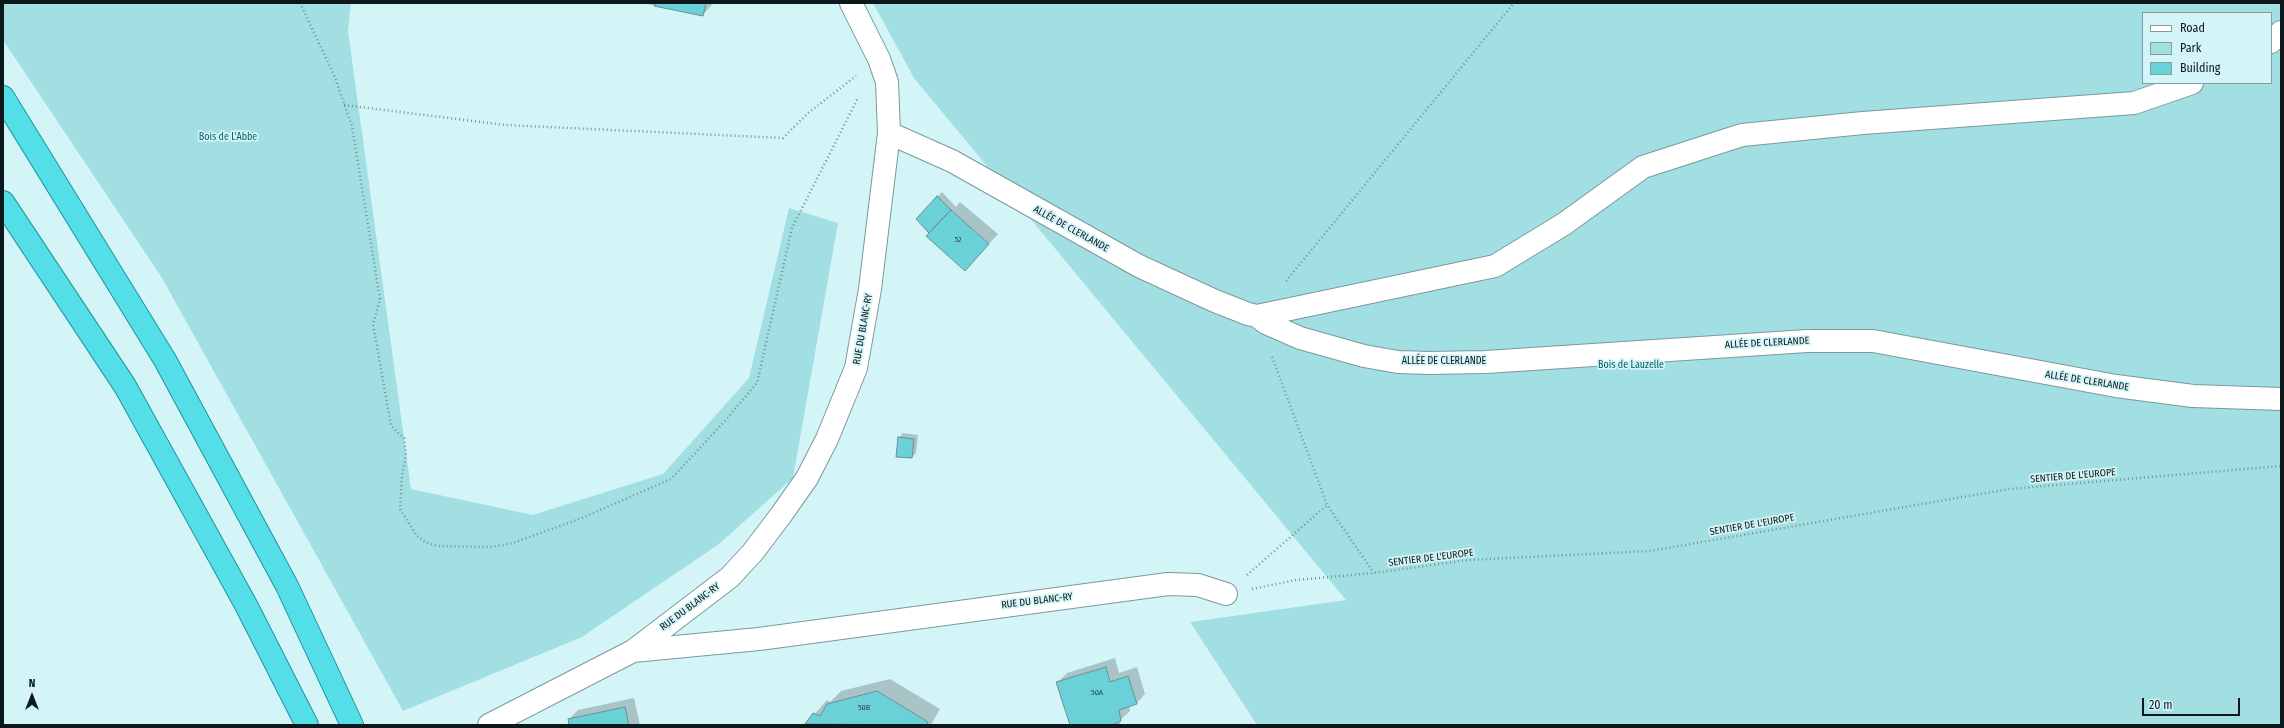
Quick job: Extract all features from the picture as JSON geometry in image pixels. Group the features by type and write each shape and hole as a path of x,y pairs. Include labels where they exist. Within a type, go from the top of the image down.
{"highway":[{"path":"3,97 165,360 287,586 352,725"},
{"path":"3,202 125,386 246,605 307,725"}],"street":[{"name":"RUE DU BLANC-RY","path":"489,725 633,651 735,572 753,552 803,484 827,439 856,368 870,289 889,133 887,82 879,59 851,3"},
{"path":"2272,41 2281,32"},
{"name":"ALLÉE DE CLERLANDE","path":"889,133 952,161 1139,266 1214,301 1257,316 1495,266 1564,224 1643,167 1742,135 1863,123 2134,103 2189,84"},
{"name":"ALLÉE DE CLERLANDE","path":"1257,316 1266,323 1300,338 1364,356 1398,362 1472,362 1807,341 1873,341 2014,369 2162,393 2193,396 2281,399"},
{"name":"RUE DU BLANC-RY","path":"633,651 759,639 1168,584 1198,585 1226,594"}],"path":[{"path":"300,3 334,75 352,126 380,300 373,324 391,426 404,438 406,456 402,475 400,508 417,536 425,542 437,546 491,547 526,540 671,479 724,422 757,383 792,228 879,59"},
{"path":"1374,573 1327,505 1257,316 1514,3"},
{"path":"344,105 505,125 782,138 808,113 879,59"},
{"name":"SENTIER DE L'EUROPE","path":"1226,594 1296,580 1374,573 1468,560 1650,551 2009,489 2281,466"},
{"path":"1226,594 1327,505"}],"green space":[{"name":"Bois de L'Abbe","path":"3,3 351,3 348,31 411,489 533,515 663,474 749,378 789,208 838,223 793,478 719,544 582,637 403,711 162,278 3,40"},
{"name":"Bois de Lauzelle","path":"873,3 2281,3 2281,725 1257,725 1190,622 1346,600 914,78"}],"building":[{"path":"655,3 706,3 703,16 654,6"},
{"path":"937,196 951,210 929,233 916,219"},
{"path":"951,210 989,244 965,271 926,236"},
{"path":"898,437 914,439 912,458 896,457"},
{"path":"1106,667 1110,682 1128,676 1137,704 1119,710 1121,721 1112,725 1070,725 1056,682"},
{"path":"877,691 928,722 927,725 805,724 813,713 820,716 827,704"},
{"path":"625,707 629,725 569,725 568,719"}]}
